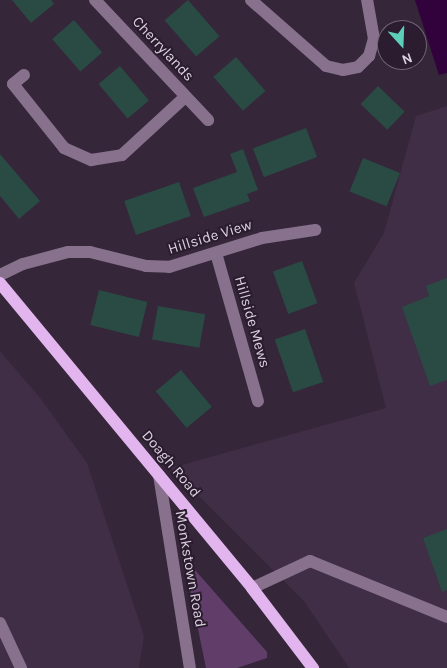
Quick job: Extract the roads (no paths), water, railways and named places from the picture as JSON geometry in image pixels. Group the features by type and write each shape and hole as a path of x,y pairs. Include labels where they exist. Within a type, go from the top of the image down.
{"main road":[{"name":"Doagh Road","path":"0,283 252,588 313,668"}],"street":[{"name":"Cherrylands","path":"95,0 208,120"},
{"path":"252,0 326,66 343,70 358,67 369,56 374,38 367,0"},
{"path":"24,75 13,84 64,148 91,160 122,155 185,97"},
{"name":"Hillside View","path":"0,275 23,264 68,252 90,252 146,266 170,267 262,238 315,230"},
{"name":"Hillside Mews","path":"216,253 258,401"},
{"name":"Monkstown Road","path":"158,475 190,668"},
{"path":"252,588 310,561 447,617"},
{"path":"0,623 21,668"}]}
